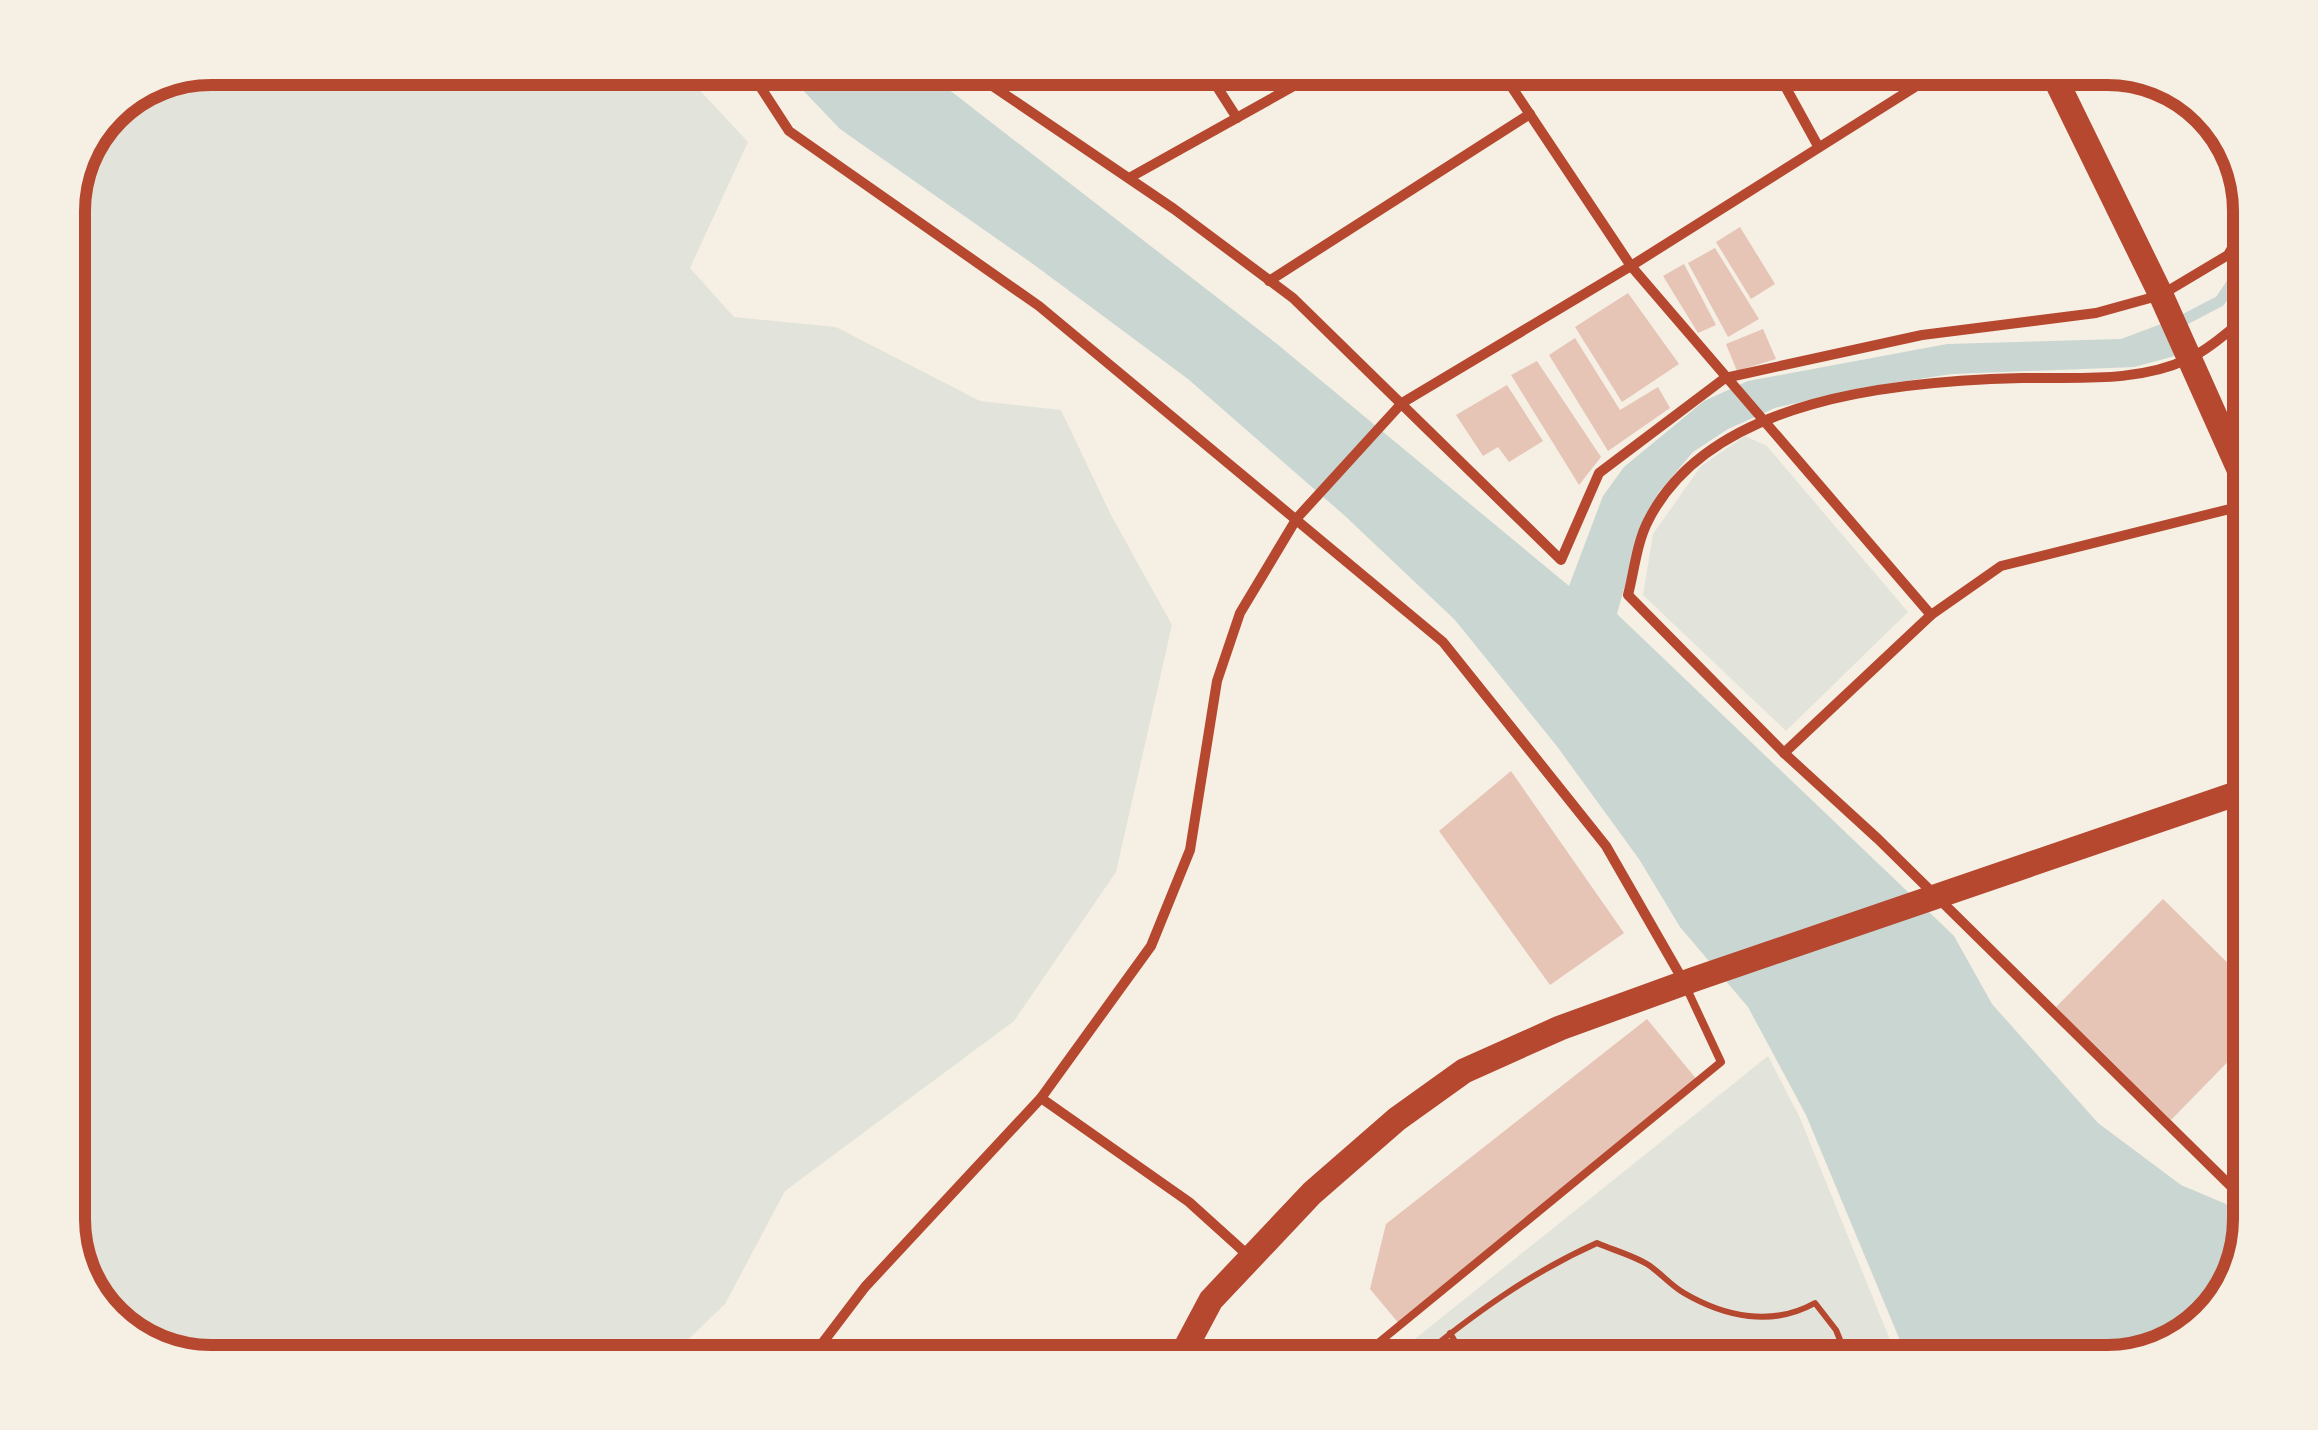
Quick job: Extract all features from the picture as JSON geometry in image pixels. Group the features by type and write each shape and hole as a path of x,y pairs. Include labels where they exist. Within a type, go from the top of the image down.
{"main road":[{"path":"2058,85 2162,294 2233,456"},
{"path":"1187,1345 1211,1300 1312,1193 1397,1119 1464,1072 1560,1028 1690,981 2233,795"}],"street":[{"path":"759,85 790,131 1039,306 1442,642 1606,846 1690,981"},
{"path":"991,85 1129,178 1293,298 1560,560 1600,473 1725,378 1922,335 2096,313 2162,294 2228,254 2233,246"},
{"path":"1216,85 1237,118"},
{"path":"1129,178 1296,85"},
{"path":"1510,85 1631,266 1930,615"},
{"path":"1784,85 1818,146"},
{"path":"821,1345 866,1288 1041,1098 1151,946 1190,850 1217,681 1240,613 1297,518 1402,403 1631,266 1917,85"},
{"path":"1270,281 1530,114"},
{"path":"2233,327 2190,359 2139,374 1954,381 1861,394 1764,418 1698,457 1666,493 1646,524 1628,595 1784,753 1878,839 1928,900 2233,1189"},
{"path":"1784,753 1930,615 2001,566 2233,508"},
{"path":"1041,1098 1189,1202 1250,1258"}],"lane":[{"path":"1375,1345 1721,1062 1690,981"}],"path":[{"path":"1437,1345 1548,1265 1597,1243 1646,1264 1682,1292 1724,1312 1754,1318 1800,1312 1816,1303 1842,1345"},
{"path":"1450,1332 1458,1345"}],"shaded area":[{"path":"211,85 695,85 748,142 690,268 734,317 836,327 980,401 1061,410 1111,515 1172,625 1116,872 1014,1021 785,1191 725,1304 683,1345 211,1345 178,1341 134,1319 111,1296 95,1267 85,1227 85,203 89,178 106,141 141,106 163,95 186,87"},
{"path":"798,85 943,85 1277,344 1569,586 1603,496 1624,467 1704,401 1748,381 1947,344 2121,339 2161,324 2175,356 2134,367 1952,374 1860,388 1775,408 1728,429 1693,452 1659,492 1641,527 1617,614 1954,936 1992,1004 2098,1123 2181,1185 2226,1204 2233,1211 2229,1252 2207,1296 2170,1328 2123,1344 1902,1345 1806,1115 1748,1007 1680,927 1639,859 1556,745 1455,620 1344,515 1188,379 840,129"},
{"path":"1745,436 1767,446 1908,612 1786,731 1643,595 1653,534 1701,466"},
{"path":"1768,1056 1800,1118 1892,1345 1407,1345"}],"building":[{"path":"1740,227 1775,284 1751,299 1716,242"},
{"path":"1715,248 1759,319 1728,337 1688,263"},
{"path":"1684,264 1716,325 1698,333 1663,276"},
{"path":"1628,293 1679,364 1622,402 1575,327"},
{"path":"1763,329 1776,359 1737,371 1726,344"},
{"path":"1575,338 1620,410 1658,387 1670,408 1608,451 1549,355"},
{"path":"1537,361 1601,457 1579,485 1511,375"},
{"path":"1507,385 1543,441 1509,462 1498,447 1483,456 1456,415"},
{"path":"1511,771 1624,933 1550,985 1439,831"},
{"path":"2163,899 2233,968 2233,1056 2171,1120 2056,1007"},
{"path":"1647,1019 1698,1081 1401,1326 1370,1289 1386,1224"}],"waterway":[{"path":"2174,325 2220,301 2233,282"}]}
